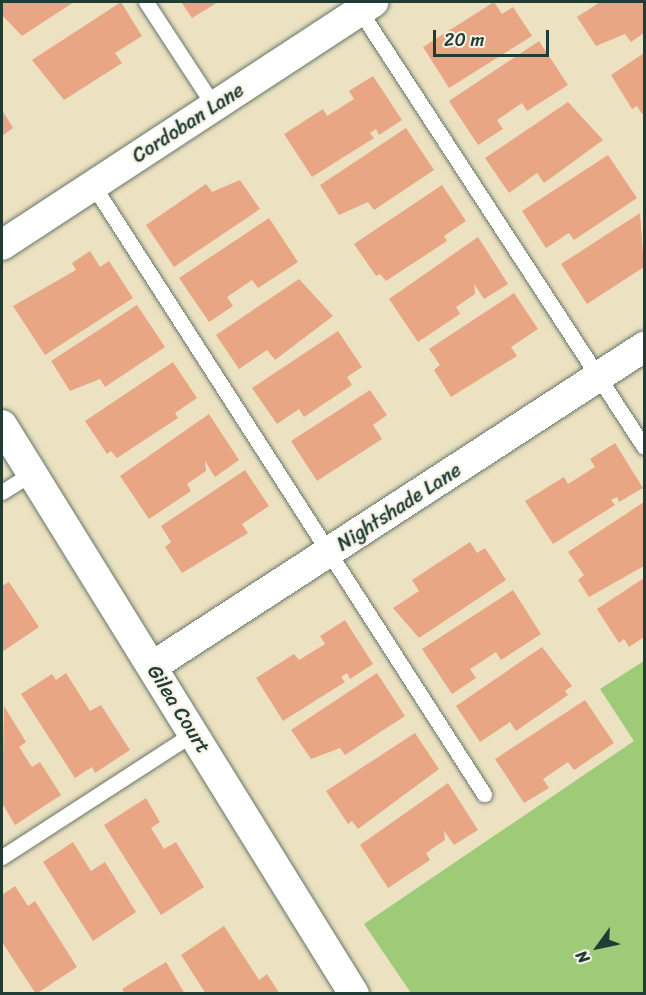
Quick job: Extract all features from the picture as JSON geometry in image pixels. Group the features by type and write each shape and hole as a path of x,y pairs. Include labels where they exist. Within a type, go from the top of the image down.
{"street":[{"name":"Cordoban Lane","path":"2,245 367,6"},
{"name":"Nightshade Lane","path":"153,666 645,347"},
{"name":"Gilea Court","path":"2,425 354,993"}],"lane":[{"path":"146,2 214,106"},
{"path":"367,6 645,447"},
{"path":"93,185 484,794"},
{"path":"2,492 32,473"},
{"path":"2,857 194,733"}],"green space":[{"path":"644,661 644,993 411,993 364,924 634,741 600,689"}],"building":[{"path":"2,2 74,2 22,36 2,15"},
{"path":"121,2 142,36 115,53 122,63 64,100 32,60"},
{"path":"181,2 218,2 192,18"},
{"path":"494,2 502,14 513,7 532,36 449,88 423,47"},
{"path":"600,2 644,2 644,33 631,42 625,34 596,46 577,17"},
{"path":"539,41 568,85 527,111 522,103 497,120 503,129 478,145 449,101"},
{"path":"644,53 644,112 642,114 637,106 632,109 611,75"},
{"path":"373,76 402,120 379,135 376,129 370,133 374,138 312,177 284,134 323,109 327,116 354,99 349,91"},
{"path":"568,102 603,140 544,183 537,173 509,193 485,158"},
{"path":"2,110 13,128 2,136"},
{"path":"406,128 434,170 374,210 368,202 339,215 320,185"},
{"path":"608,155 637,198 574,240 569,233 546,248 522,211"},
{"path":"240,180 260,209 174,267 146,225 206,184 212,192"},
{"path":"442,185 466,221 444,236 447,241 386,281 380,274 376,276 354,244"},
{"path":"640,213 644,267 587,304 561,264"},
{"path":"269,218 298,262 258,288 252,280 227,297 233,306 209,322 179,278"},
{"path":"478,237 508,284 484,299 474,284 475,294 456,307 460,314 418,342 389,299"},
{"path":"90,251 100,267 109,261 133,298 45,355 13,306 76,270 72,263"},
{"path":"299,279 333,316 275,360 267,350 239,369 216,335"},
{"path":"514,293 538,329 511,347 517,356 451,397 434,370 440,365 429,349"},
{"path":"137,305 165,347 105,387 100,379 70,391 51,361"},
{"path":"338,331 362,367 347,377 352,385 304,417 299,409 277,424 252,388"},
{"path":"173,362 197,398 175,413 178,418 117,458 111,451 107,454 85,421"},
{"path":"370,390 387,415 373,425 382,439 317,481 291,441"},
{"path":"209,414 239,460 215,477 205,461 206,471 187,484 191,491 149,519 120,476"},
{"path":"615,443 643,488 619,502 617,497 611,500 615,505 553,544 525,501 564,477 568,484 595,467 590,459"},
{"path":"245,470 269,506 242,524 248,533 182,573 165,547 171,542 161,526"},
{"path":"644,502 644,566 589,597 578,580 584,575 568,552"},
{"path":"470,542 477,553 485,548 506,580 419,638 393,608 419,591 412,580"},
{"path":"644,578 644,637 629,647 624,639 619,643 597,609"},
{"path":"9,582 39,627 2,652 2,586"},
{"path":"513,590 541,634 501,660 496,652 470,669 476,678 452,694 422,649"},
{"path":"345,620 373,664 350,679 347,673 341,677 345,682 283,721 256,678 294,654 299,660 325,644 320,636"},
{"path":"542,647 572,686 565,691 568,695 516,731 510,722 480,742 456,706"},
{"path":"66,673 90,711 101,705 130,750 95,773 92,767 75,778 21,694 52,674 56,680"},
{"path":"377,673 405,716 345,755 340,748 311,759 291,730"},
{"path":"585,700 614,743 574,770 568,762 543,779 549,788 524,803 495,759"},
{"path":"4,706 26,742 19,747 32,767 40,762 61,795 15,825 2,803"},
{"path":"415,733 439,769 358,829 352,821 348,824 326,791"},
{"path":"448,783 478,830 454,845 444,831 445,840 426,853 430,860 388,888 360,845"},
{"path":"146,798 160,822 151,828 164,849 176,842 204,887 161,915 104,825"},
{"path":"73,842 91,871 105,862 136,912 93,941 43,862"},
{"path":"15,886 28,906 35,901 77,967 36,994 2,942 2,895"},
{"path":"224,926 259,980 267,974 280,994 206,994 181,955"},
{"path":"166,962 185,994 125,994 122,989"}]}
